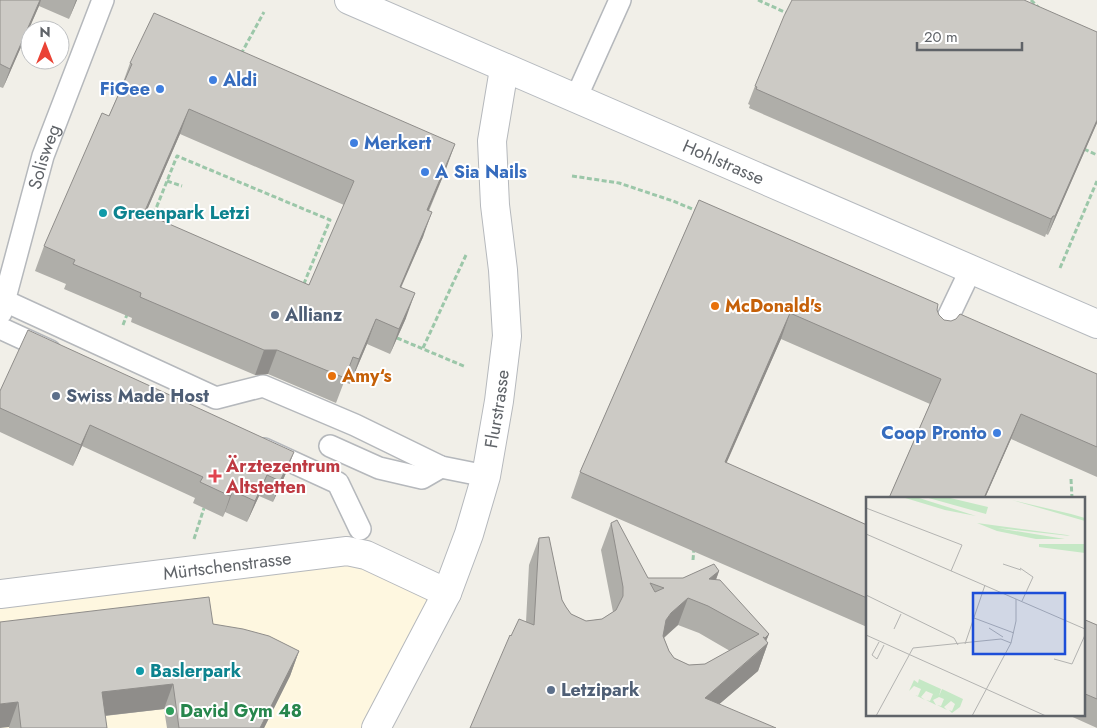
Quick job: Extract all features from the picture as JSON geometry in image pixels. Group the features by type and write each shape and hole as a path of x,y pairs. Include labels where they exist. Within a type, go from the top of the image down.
{"street":[{"name":"Hohlstrasse","path":"349,0 504,69 513,70 1097,324"},
{"name":"Flurstrasse","path":"376,728 447,593 469,534 486,476 500,401 507,336 503,270 495,205 492,141 504,69"},
{"name":"Mürtschenstrasse","path":"0,594 347,551 366,555 447,593"}],"lane":[{"name":"Solisweg","path":"2,309 42,156 103,0"},
{"path":"576,98 620,0"},
{"path":"940,334 971,269"},
{"path":"2,309 216,398 262,386 355,425 441,467 486,476"},
{"path":"0,328 71,361"},
{"path":"249,442 338,483 360,529"},
{"path":"330,446 379,468 422,478 441,467"}],"path":[{"path":"758,0 794,16"},
{"path":"1031,0 1043,12"},
{"path":"240,55 264,12"},
{"path":"1079,146 1097,155"},
{"path":"148,229 177,156 330,220 300,294"},
{"path":"572,176 619,183 699,212"},
{"path":"1060,268 1097,180"},
{"path":"167,181 182,186"},
{"path":"423,348 466,255"},
{"path":"128,311 131,304"},
{"path":"397,338 466,367"},
{"path":"1071,479 1072,497"},
{"path":"194,541 204,508"},
{"path":"693,560 694,543"}],"shaded area":[{"path":"357,545 449,584 370,728 0,728 0,598"}],"building":[{"path":"0,0 40,0 31,20 20,20 20,46 10,69 0,64"},
{"path":"792,0 1024,0 1097,32 1097,120 1055,216 1051,219 756,89 757,87 755,86"},
{"name":"Greenpark Letzi","path":"154,13 455,144 427,210 432,212 400,287 415,293 399,329 376,319 359,359 353,357 345,378 277,350 264,350 140,297 141,293 73,264 75,260 44,246 102,113 109,116 132,64 130,63","holes":["189,109 354,181 309,285 144,213"]},
{"path":"699,200 938,304 937,310 944,320 951,321 960,314 1097,374 1097,447 1021,414 984,497 889,497 941,379 790,313 725,462 866,525 866,598 580,472"},
{"path":"28,330 294,452 280,481 267,475 255,501 233,491 230,496 200,482 203,477 90,425 81,445 0,408 0,391"},
{"path":"617,520 648,578 683,578 714,564 719,571 709,579 720,580 769,634 765,638 763,637 768,643 705,698 776,728 470,728 510,635 519,619 534,625 539,538 549,537 562,600 571,614 586,621 602,619 616,610 623,596 623,587 611,523","holes":["650,583 664,588 655,592","688,598 708,606 759,634 705,664 689,665 674,658 663,636 666,620"]},
{"name":"Baslerpark","path":"209,597 213,624 269,636 299,651 260,728 179,728 173,684 102,692 107,728 21,728 18,702 0,704 0,622"},
{"path":"1084,619 1097,625 1097,699 1084,693"}],"place":[{"name":"Aldi","path":"213,80"},
{"name":"FiGee","path":"160,89"},
{"name":"Merkert","path":"354,143"},
{"name":"A Sia Nails","path":"425,172"},
{"name":"Greenpark Letzi","path":"103,213"},
{"name":"McDonald's","path":"715,306"},
{"name":"Allianz","path":"275,315"},
{"name":"Amy‘s","path":"332,376"},
{"name":"Swiss Made Host","path":"56,396"},
{"name":"Coop Pronto","path":"997,433"},
{"name":"Ärztezentrum Altstetten","path":"215,476"},
{"name":"Baslerpark","path":"140,671"},
{"name":"Letzipark","path":"551,690"},
{"name":"David Gym 48","path":"170,711"}]}
